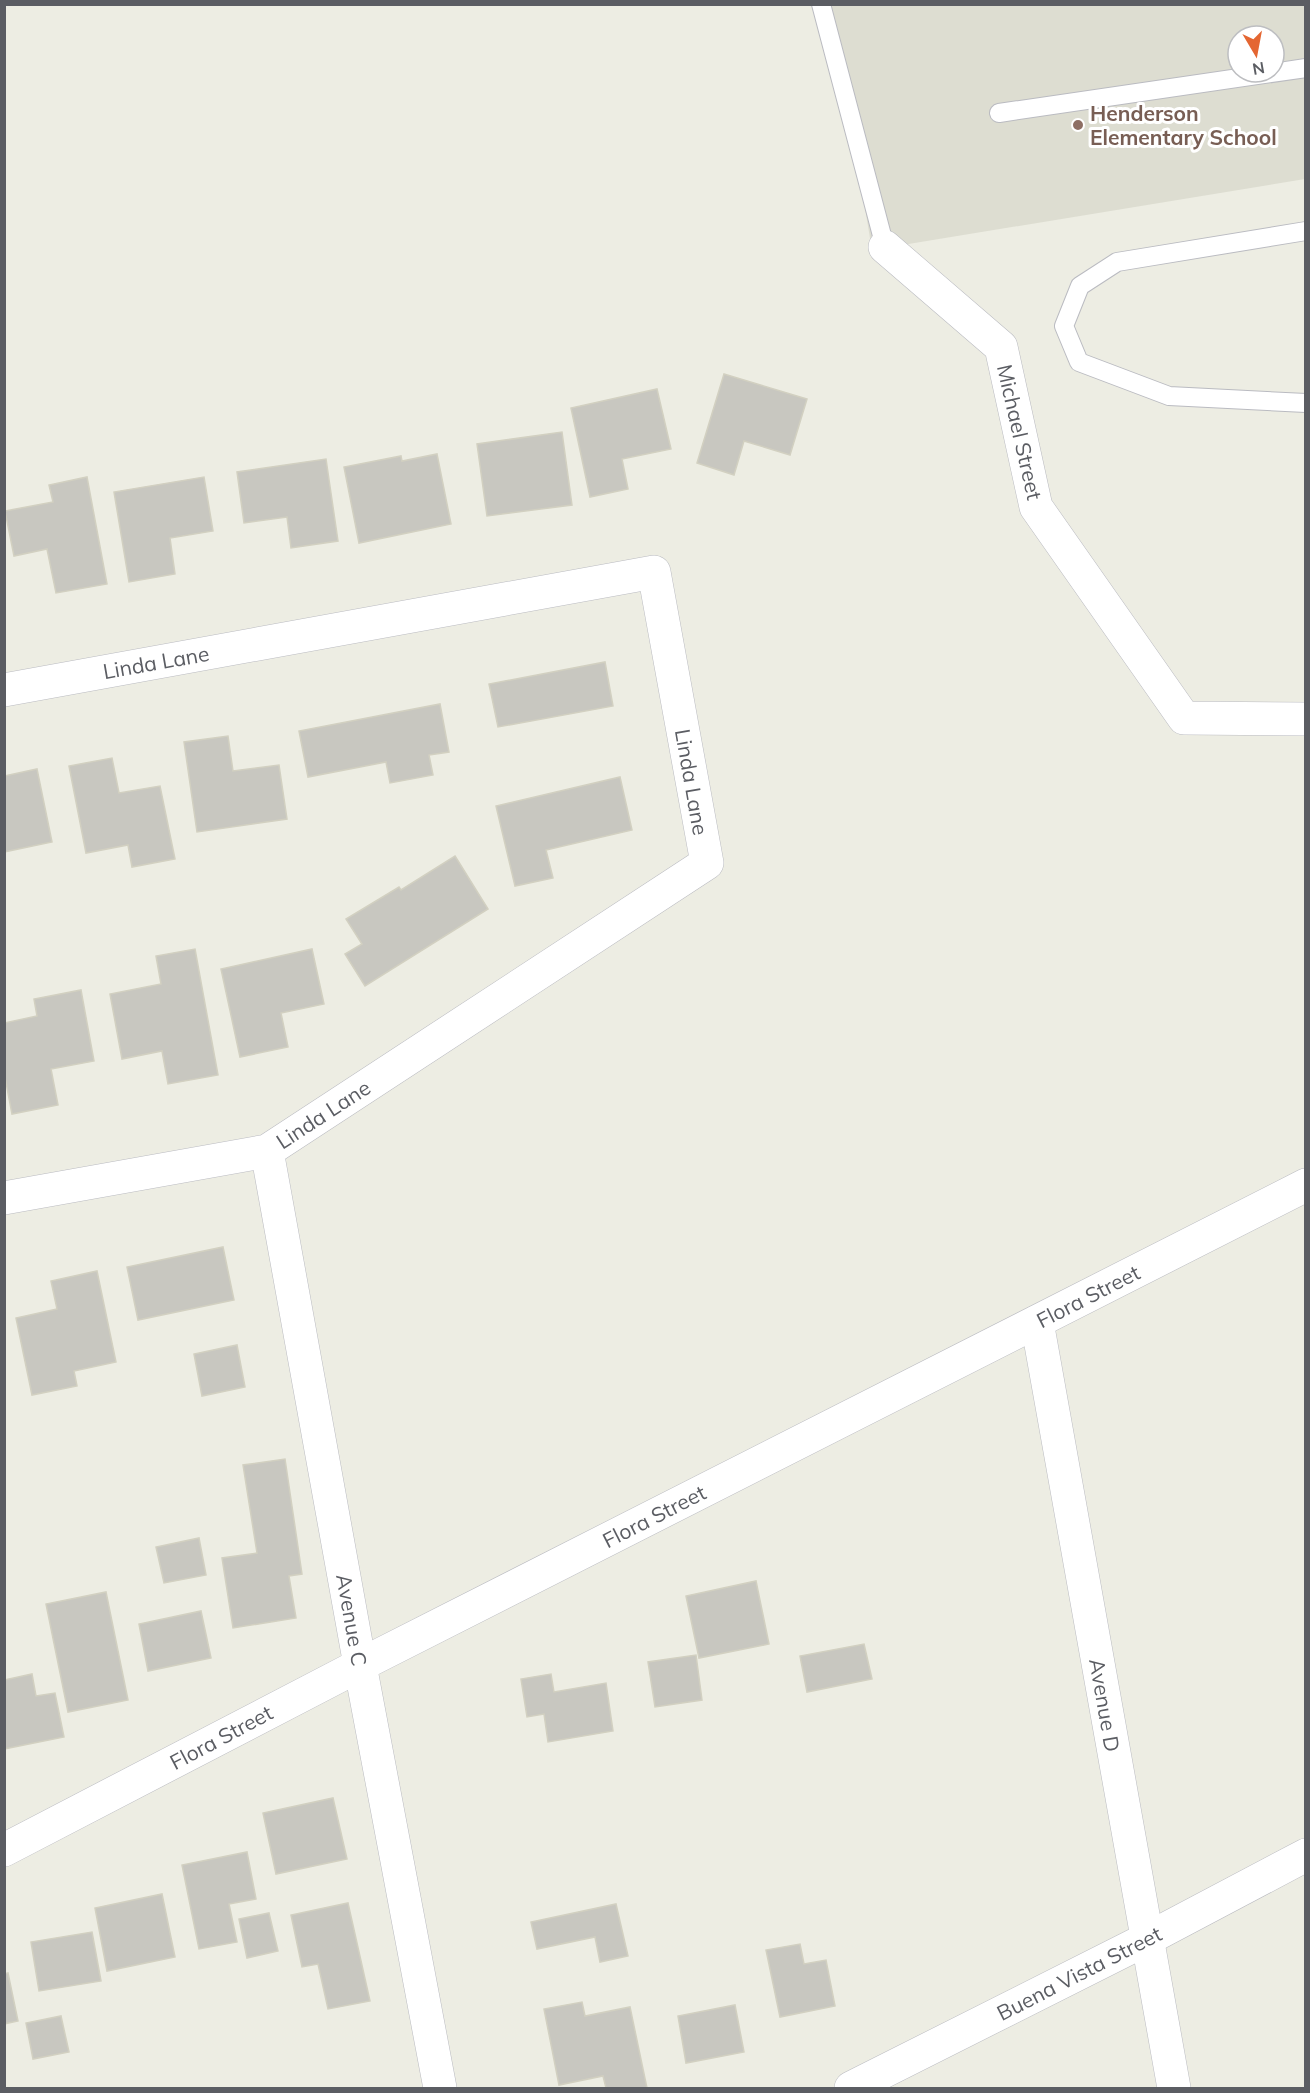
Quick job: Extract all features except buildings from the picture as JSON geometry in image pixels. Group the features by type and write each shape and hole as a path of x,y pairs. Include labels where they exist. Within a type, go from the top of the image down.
{"street":[{"name":"Michael Street","path":"885,247 1001,347 1036,507 1184,718 1305,719"},
{"name":"Linda Lane","path":"4,690 654,572 707,863 267,1151 4,1198"},
{"name":"Avenue C","path":"267,1151 360,1665 440,2088"},
{"name":"Flora Street","path":"4,1850 360,1665 1305,1185"},
{"name":"Avenue D","path":"1037,1322 1174,2088"},
{"name":"Buena Vista Street","path":"851,2088 1147,1939 1305,1855"}],"lane":[{"name":"Michael Street","path":"820,4 885,247"},
{"path":"999,113 1305,68"},
{"path":"1305,231 1117,262 1080,286 1065,326 1079,362 1168,396 1305,403"}],"shaded area":[{"name":"Henderson Elementary School","path":"831,5 1305,5 1305,179 872,250"}],"place":[{"name":"Henderson Elementary School","path":"1078,125"}]}
